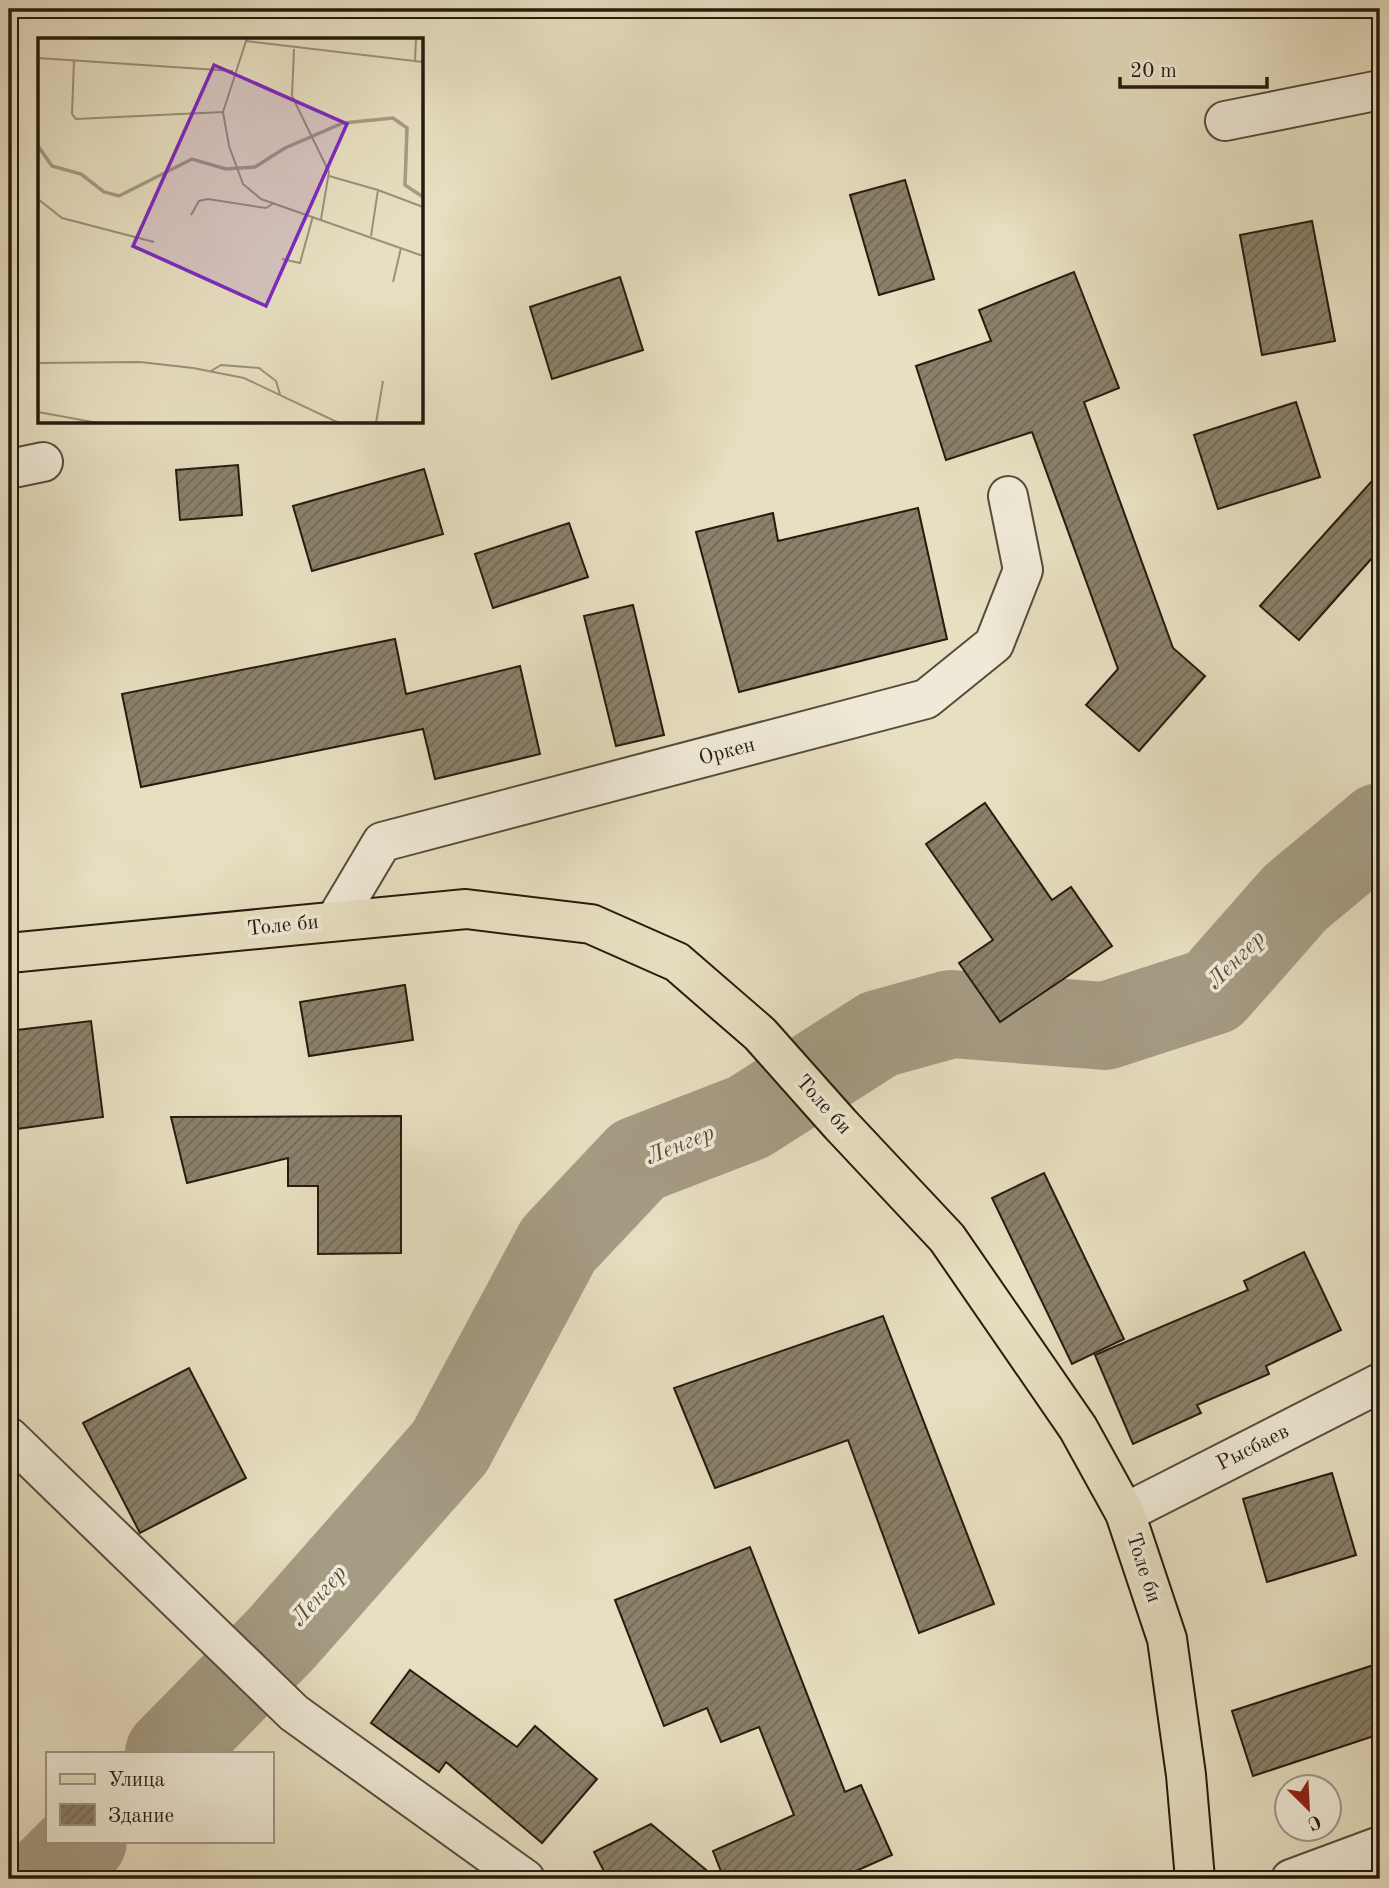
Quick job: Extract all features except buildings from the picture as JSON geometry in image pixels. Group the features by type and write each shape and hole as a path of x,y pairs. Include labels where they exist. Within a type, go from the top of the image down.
{"main road":[{"name":"Толе би","path":"9,953 466,909 592,924 677,962 760,1034 947,1238 1078,1428 1125,1513 1167,1639 1186,1775 1195,1879"}],"street":[{"path":"1226,121 1380,90"},
{"name":"Оркен","path":"335,921 382,842 926,699 994,644 1023,570 1008,496"},
{"name":"Рысбаев","path":"1125,1513 1380,1382"},
{"path":"9,1437 294,1713 525,1879"},
{"path":"1291,1879 1380,1846"}],"waterway":[{"name":"Ленгер","path":"170,1752 281,1639 450,1447 558,1245 638,1160 749,1117 879,1034 951,1014 1105,1026 1213,991 1295,898 1380,827"},
{"name":"Ленгер","path":"45,1879 82,1842"}]}
